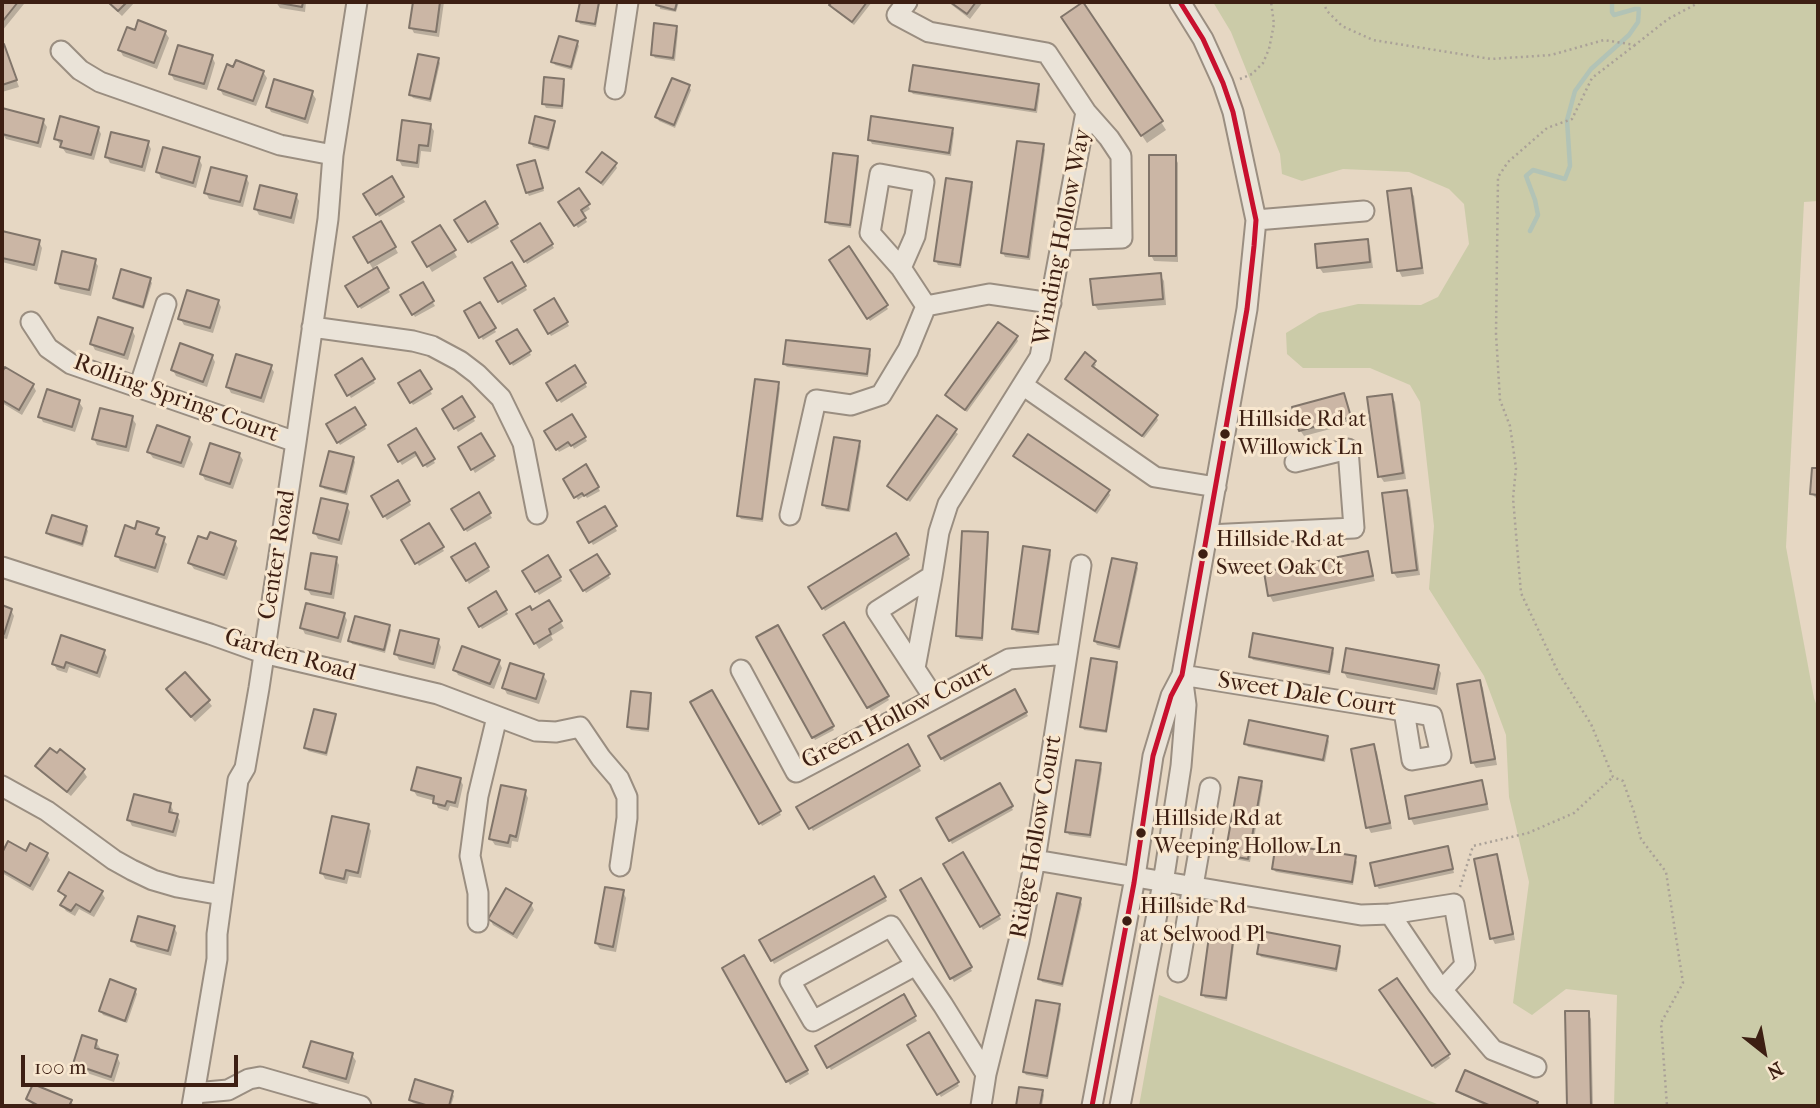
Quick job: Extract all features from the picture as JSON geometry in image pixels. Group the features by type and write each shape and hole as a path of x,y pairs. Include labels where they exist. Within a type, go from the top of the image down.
{"street":[{"name":"Center Road","path":"193,1100 217,959 217,934 238,780 245,768 296,442 328,219 333,155 357,2"},
{"path":"615,89 628,2"},
{"name":"Winding Hollow Way","path":"906,2 897,15 929,32 1047,53 1086,113 1040,358 948,504 939,532 915,668"},
{"path":"1121,1106 1163,883 1181,766 1186,705 1182,675 1247,309 1256,220 1240,139 1223,83 1203,39 1180,2"},
{"path":"61,51 80,70 100,82 280,145 333,155"},
{"path":"1063,240 1122,238 1121,156 1086,113"},
{"path":"901,268 915,236 924,182 880,174 870,233 901,268 926,306"},
{"path":"1256,220 1364,211"},
{"path":"926,306 989,294 1051,303"},
{"path":"139,388 166,304"},
{"path":"790,515 816,400 851,405 881,395 908,350 926,306"},
{"name":"Rolling Spring Court","path":"31,322 48,348 71,364 296,442"},
{"path":"312,327 432,346 477,374 501,398 523,443 537,514"},
{"path":"1024,386 1155,477 1216,487"},
{"path":"1208,535 1354,528 1348,449 1295,462"},
{"name":"Ridge Hollow Court","path":"981,1106 1035,860 1081,565"},
{"name":"Garden Road","path":"2,567 263,653 438,694 536,731 556,732 580,727 619,779 627,797 627,818 620,866"},
{"path":"932,576 877,611 934,698"},
{"name":"Green Hollow Court","path":"741,670 796,772 1009,659 1067,654"},
{"path":"1092,1106 1135,878 1153,756 1171,695 1182,675"},
{"name":"Sweet Dale Court","path":"1182,675 1404,711 1432,716 1441,755 1412,760 1404,711"},
{"path":"478,922 478,893 470,856 478,796 497,717"},
{"path":"2,786 47,811 132,870 177,887 222,895"},
{"path":"1178,972 1210,788"},
{"path":"1035,860 1361,915 1390,914 1454,904 1465,965 1442,990"},
{"path":"1390,914 1442,990 1493,1050 1536,1067"},
{"path":"916,965 813,1021 790,981 891,926 986,1074"},
{"path":"193,1100 260,1077 361,1106"}],"path":[{"path":"1223,83 1252,74 1263,63 1274,24 1271,2"},
{"path":"1323,2 1327,11 1342,26 1373,40 1491,59 1551,55 1604,40 1635,45"},
{"path":"1613,777 1591,724 1558,672 1521,593 1513,498 1516,468 1510,426 1500,400 1496,334 1497,177 1508,162 1547,128 1572,119 1592,78 1668,19 1700,2"},
{"path":"1454,904 1473,846 1528,833 1574,813 1613,777"},
{"path":"1613,777 1623,780 1640,839 1666,872 1683,983 1661,1023 1667,1106"}],"green space":[{"path":"1213,2 1818,2 1818,201 1804,202 1786,547 1818,709 1818,1106 1614,1106 1617,995 1566,989 1532,1015 1513,1003 1529,882 1509,797 1506,735 1484,676 1429,589 1434,526 1420,402 1410,385 1370,368 1303,368 1287,354 1286,333 1319,313 1358,304 1421,305 1438,297 1469,244 1464,204 1449,189 1409,172 1343,169 1302,181 1282,174 1280,154 1231,32"},
{"path":"1159,995 1357,1072 1442,1106 1139,1106"}],"building":[{"path":"2,2 18,2 2,22"},
{"path":"108,2 127,2 118,11"},
{"path":"274,2 303,2 302,7"},
{"path":"413,2 440,2 436,32 409,28"},
{"path":"580,2 599,2 595,24 576,21"},
{"path":"657,2 677,2 675,10 656,5"},
{"path":"832,2 867,2 852,22 829,5"},
{"path":"950,2 976,2 967,14"},
{"path":"1083,2 1163,121 1141,136 1061,17"},
{"path":"138,20 166,31 154,63 118,50 127,27 135,30"},
{"path":"654,23 677,26 673,58 651,55"},
{"path":"559,36 578,41 571,67 551,62"},
{"path":"4,44 17,80 2,85 2,45"},
{"path":"178,45 213,55 204,84 169,74"},
{"path":"418,54 439,58 430,99 409,95"},
{"path":"236,60 264,71 253,101 218,89 227,64 233,67"},
{"path":"913,65 1039,84 1035,110 909,91"},
{"path":"544,77 564,79 562,106 542,104"},
{"path":"672,78 690,85 674,125 655,117"},
{"path":"274,79 313,91 305,119 266,107"},
{"path":"2,108 44,119 38,143 2,134"},
{"path":"60,116 99,127 91,155 60,147 62,141 54,139"},
{"path":"535,116 555,121 548,148 529,143"},
{"path":"871,116 953,128 949,153 868,140"},
{"path":"402,120 431,124 428,146 419,145 417,163 397,160"},
{"path":"111,132 149,141 142,167 105,157"},
{"path":"1017,141 1044,144 1028,257 1001,253"},
{"path":"163,147 200,157 193,183 156,172"},
{"path":"602,152 617,163 601,183 586,172"},
{"path":"833,153 858,156 850,225 825,222"},
{"path":"1149,155 1176,155 1176,256 1149,256"},
{"path":"535,160 543,188 526,193 517,165"},
{"path":"211,167 247,176 240,202 204,193"},
{"path":"392,176 404,197 376,215 363,194"},
{"path":"946,178 972,182 960,265 934,261"},
{"path":"260,185 297,194 291,218 254,209"},
{"path":"579,188 590,204 581,210 586,218 574,226 558,202"},
{"path":"1411,188 1422,268 1397,271 1387,191"},
{"path":"485,201 498,224 468,242 454,220"},
{"path":"381,221 396,247 368,263 353,237"},
{"path":"540,223 553,244 524,262 511,241"},
{"path":"440,225 456,250 427,267 412,242"},
{"path":"2,231 40,240 34,265 2,258"},
{"path":"1368,239 1370,262 1317,268 1315,244"},
{"path":"849,246 888,305 867,319 829,260"},
{"path":"62,251 96,259 89,290 55,283"},
{"path":"512,262 526,286 498,302 484,278"},
{"path":"377,267 389,288 358,307 345,286"},
{"path":"121,269 151,278 143,307 113,298"},
{"path":"1161,273 1163,299 1093,305 1090,279"},
{"path":"423,282 434,301 412,315 400,295"},
{"path":"187,290 219,300 210,328 178,319"},
{"path":"554,298 568,322 548,334 534,310"},
{"path":"480,302 496,328 479,338 464,311"},
{"path":"98,317 133,328 124,355 90,344"},
{"path":"998,322 1018,336 965,410 945,395"},
{"path":"517,329 531,351 510,364 496,341"},
{"path":"786,340 870,349 867,374 783,364"},
{"path":"180,343 213,355 203,382 171,370"},
{"path":"1085,352 1096,361 1092,366 1158,415 1142,436 1065,379"},
{"path":"236,354 272,365 261,398 226,387"},
{"path":"362,358 375,379 347,396 335,375"},
{"path":"575,365 586,383 557,401 546,383"},
{"path":"5,367 34,384 19,410 2,400 2,372"},
{"path":"420,370 432,389 410,403 398,383"},
{"path":"755,379 779,382 762,519 737,516"},
{"path":"47,389 80,400 72,427 38,417"},
{"path":"1344,393 1351,417 1299,431 1292,407"},
{"path":"1392,394 1403,473 1378,477 1367,397"},
{"path":"462,396 475,417 454,429 442,409"},
{"path":"355,407 366,425 337,443 326,424"},
{"path":"100,408 133,416 126,447 92,439"},
{"path":"572,414 586,437 571,446 568,442 556,450 544,431"},
{"path":"937,415 957,429 907,500 887,486"},
{"path":"157,425 190,437 181,463 147,452"},
{"path":"416,428 435,459 423,466 415,452 398,462 388,445"},
{"path":"481,433 495,456 471,470 458,447"},
{"path":"1028,434 1110,490 1095,511 1013,456"},
{"path":"834,437 860,441 848,510 822,505"},
{"path":"210,443 240,453 230,484 200,474"},
{"path":"329,451 354,457 345,492 320,486"},
{"path":"586,464 599,487 584,496 582,493 574,498 563,479"},
{"path":"1812,468 1818,468 1818,495 1810,494"},
{"path":"398,480 410,501 383,517 371,496"},
{"path":"1407,490 1417,570 1392,573 1382,493"},
{"path":"479,492 491,513 464,530 451,509"},
{"path":"321,498 348,504 339,540 313,533"},
{"path":"605,506 617,526 589,543 577,522"},
{"path":"52,515 87,526 82,544 46,533"},
{"path":"137,521 159,528 156,534 165,537 155,568 115,556 125,525 135,529"},
{"path":"429,523 444,547 415,564 401,540"},
{"path":"962,531 988,532 982,638 956,636"},
{"path":"210,532 236,541 224,575 188,563 198,536 207,539"},
{"path":"896,533 909,555 822,609 808,587"},
{"path":"475,543 489,567 466,581 451,557"},
{"path":"1023,546 1050,550 1038,632 1012,629"},
{"path":"1368,551 1373,576 1268,596 1264,572"},
{"path":"311,553 337,557 331,594 305,589"},
{"path":"597,554 610,574 583,591 570,570"},
{"path":"548,555 561,577 535,592 522,571"},
{"path":"1112,558 1137,563 1119,647 1094,641"},
{"path":"496,591 507,610 479,627 468,608"},
{"path":"549,600 562,621 549,629 551,634 534,644 516,614 530,606 532,610"},
{"path":"306,603 345,613 338,638 300,628"},
{"path":"2,605 12,609 4,634 2,634"},
{"path":"355,616 390,625 384,650 348,641"},
{"path":"844,622 889,696 867,708 823,635"},
{"path":"778,625 834,726 812,738 756,637"},
{"path":"400,630 439,639 433,664 394,654"},
{"path":"1253,633 1333,648 1329,672 1249,657"},
{"path":"61,635 105,650 97,673 66,662 64,668 52,664"},
{"path":"462,646 500,660 490,684 453,670"},
{"path":"1346,648 1439,665 1434,689 1342,672"},
{"path":"1091,658 1117,662 1106,731 1080,727"},
{"path":"510,663 544,674 536,699 502,688"},
{"path":"185,672 210,700 191,717 166,689"},
{"path":"1480,680 1495,759 1471,763 1457,684"},
{"path":"1015,689 1027,712 941,759 928,736"},
{"path":"712,690 781,811 759,824 690,702"},
{"path":"631,691 651,693 648,729 627,727"},
{"path":"314,709 336,714 326,753 304,748"},
{"path":"1249,720 1328,736 1323,760 1244,744"},
{"path":"908,744 920,766 809,829 796,807"},
{"path":"1374,744 1390,823 1366,828 1351,749"},
{"path":"50,748 57,753 60,749 85,769 67,792 35,766"},
{"path":"1076,760 1101,763 1090,835 1065,832"},
{"path":"417,767 461,778 455,803 447,801 445,806 433,803 434,796 411,790"},
{"path":"1239,777 1262,781 1248,859 1225,855"},
{"path":"1482,780 1487,804 1409,819 1405,796"},
{"path":"1000,783 1013,806 949,841 936,818"},
{"path":"501,785 526,790 516,837 510,835 508,843 489,839"},
{"path":"134,794 171,803 169,812 178,814 173,832 127,820"},
{"path":"332,816 369,824 358,873 346,870 344,879 320,873"},
{"path":"8,841 26,851 30,843 48,853 30,886 2,870 2,853"},
{"path":"1276,843 1356,856 1352,882 1272,869"},
{"path":"1448,846 1453,869 1375,886 1370,863"},
{"path":"963,852 1000,915 980,927 943,864"},
{"path":"1497,854 1513,934 1490,939 1474,859"},
{"path":"69,872 103,891 90,912 76,904 71,911 60,905 66,896 58,891"},
{"path":"874,876 886,897 771,961 759,940"},
{"path":"921,878 972,967 950,979 900,890"},
{"path":"605,887 624,890 613,947 595,943"},
{"path":"506,888 532,903 513,934 488,919"},
{"path":"1057,893 1081,898 1062,984 1038,979"},
{"path":"138,916 175,926 168,951 131,941"},
{"path":"1210,929 1234,932 1226,998 1201,995"},
{"path":"1261,931 1340,946 1336,969 1257,954"},
{"path":"744,955 808,1070 786,1082 722,968"},
{"path":"1397,978 1450,1054 1432,1066 1379,990"},
{"path":"110,979 136,989 125,1021 99,1011"},
{"path":"904,994 916,1016 827,1068 815,1046"},
{"path":"1036,1000 1060,1004 1047,1076 1023,1072"},
{"path":"1565,1011 1589,1011 1591,1106 1567,1106"},
{"path":"929,1032 959,1082 937,1095 907,1045"},
{"path":"82,1035 97,1040 95,1048 118,1055 111,1077 73,1064"},
{"path":"311,1041 353,1053 346,1079 303,1067"},
{"path":"1465,1070 1538,1102 1536,1106 1491,1106 1456,1091"},
{"path":"415,1079 453,1091 449,1106 429,1106 409,1100"},
{"path":"33,1084 72,1100 69,1106 39,1106 26,1099"},
{"path":"1019,1087 1043,1090 1040,1106 1016,1106"}],"waterway":[{"path":"1530,231 1538,215 1526,176 1533,170 1565,179 1570,166 1567,120 1575,91 1591,69 1629,35 1638,22 1639,9 1614,15 1612,2"}],"transit line":[{"path":"1092,1106 1134,883 1153,756 1171,696 1182,675 1247,309 1254,246 1256,220 1233,112 1203,39 1180,2"}],"place":[{"name":"Hillside Rd at Willowick Ln","path":"1225,434"},
{"name":"Hillside Rd at Sweet Oak Ct","path":"1203,554"},
{"name":"Hillside Rd at Weeping Hollow Ln","path":"1141,833"},
{"name":"Hillside Rd at Selwood Pl","path":"1127,921"}]}
